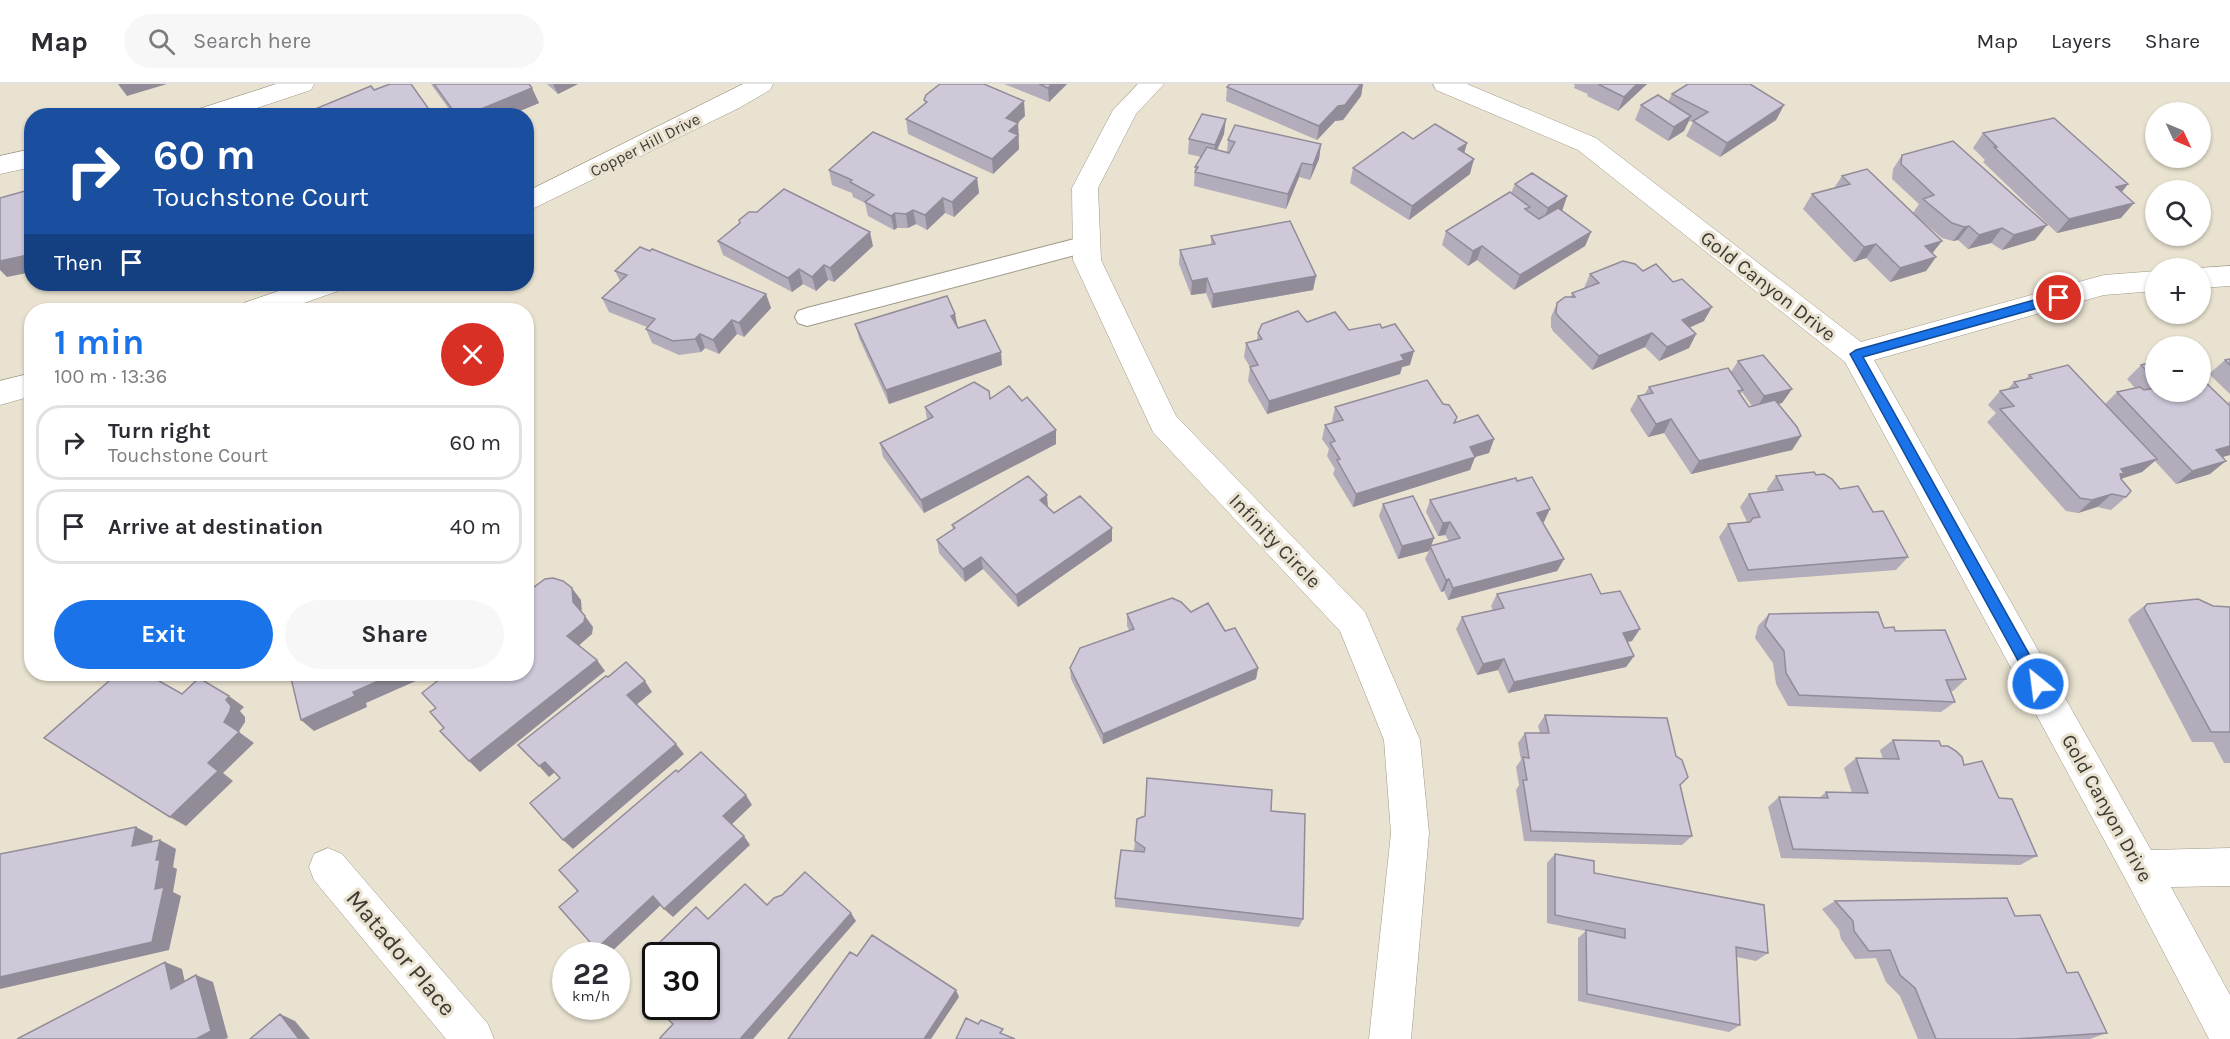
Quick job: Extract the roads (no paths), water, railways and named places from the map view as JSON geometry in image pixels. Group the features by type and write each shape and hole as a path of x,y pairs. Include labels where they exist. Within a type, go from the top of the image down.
{"street":[{"path":"229,108 302,84"},
{"name":"Copper Hill Drive","path":"534,199 699,118 761,84"},
{"name":"Infinity Circle","path":"1152,84 1126,110 1085,188 1087,260 1164,424 1353,622 1402,740 1410,833 1390,1039"},
{"name":"Gold Canyon Drive","path":"1445,84 1587,144 1856,354 2141,869 2230,1036"},
{"path":"0,165 24,160"},
{"path":"2211,277 2230,276"},
{"path":"1856,354 2104,285 2145,283"},
{"path":"274,303 308,291"},
{"path":"0,393 24,386"},
{"name":"Matador Place","path":"328,867 474,1039"},
{"path":"2141,869 2230,867"}],"lane":[{"path":"807,317 1086,244"}]}
